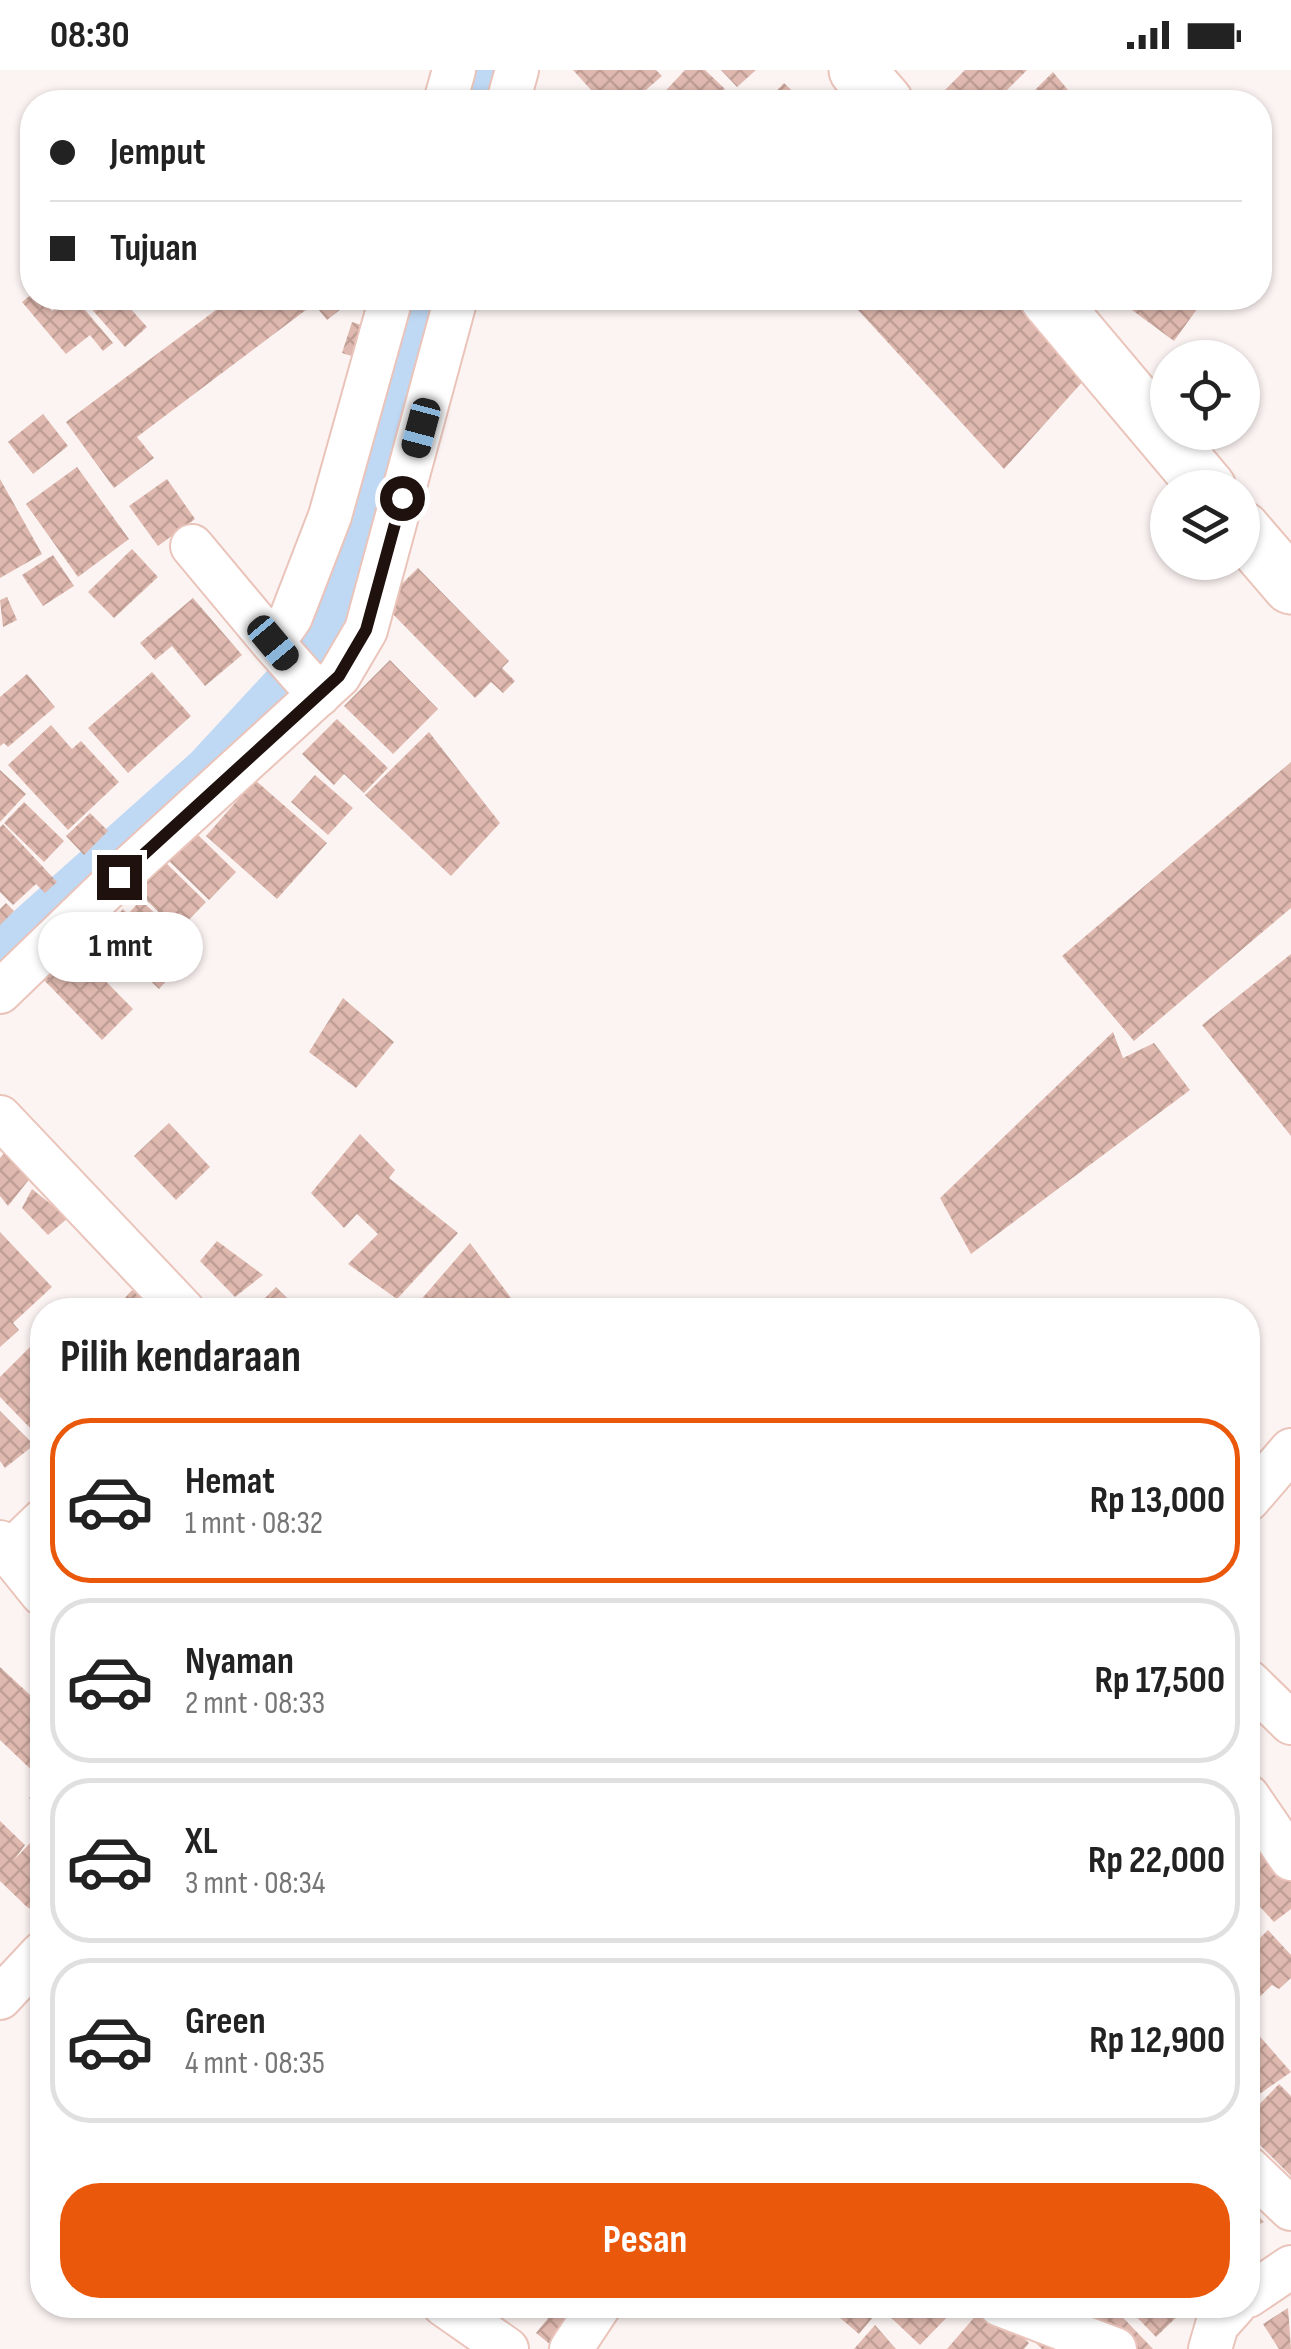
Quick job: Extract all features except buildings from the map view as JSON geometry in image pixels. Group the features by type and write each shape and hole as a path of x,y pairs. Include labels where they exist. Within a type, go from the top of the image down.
{"street":[{"path":"857,70 874,90"},
{"path":"0,992 119,877 299,673 291,617 330,516 388,310"},
{"path":"192,546 299,673 339,676 366,630 453,310"},
{"path":"1058,310 1193,470"},
{"path":"1260,550 1291,586"},
{"path":"0,1117 172,1298"},
{"path":"1260,1486 1291,1450"},
{"path":"30,1530 4,1548 30,1579"},
{"path":"1260,1693 1291,1723"},
{"path":"1260,1814 1291,1859"},
{"path":"0,1998 30,1966"},
{"path":"1260,2179 1291,2209"},
{"path":"1260,2288 1291,2266"},
{"path":"463,2318 507,2349"},
{"path":"570,2349 591,2318"},
{"path":"1034,2318 1114,2349"},
{"path":"1210,2349 1217,2325 1223,2318"}],"waterway":[{"path":"472,90 478,70"},
{"path":"0,949 205,766 314,648 326,627 412,310"}],"route":[{"path":"119,877 339,676 366,630 402,498"}]}
